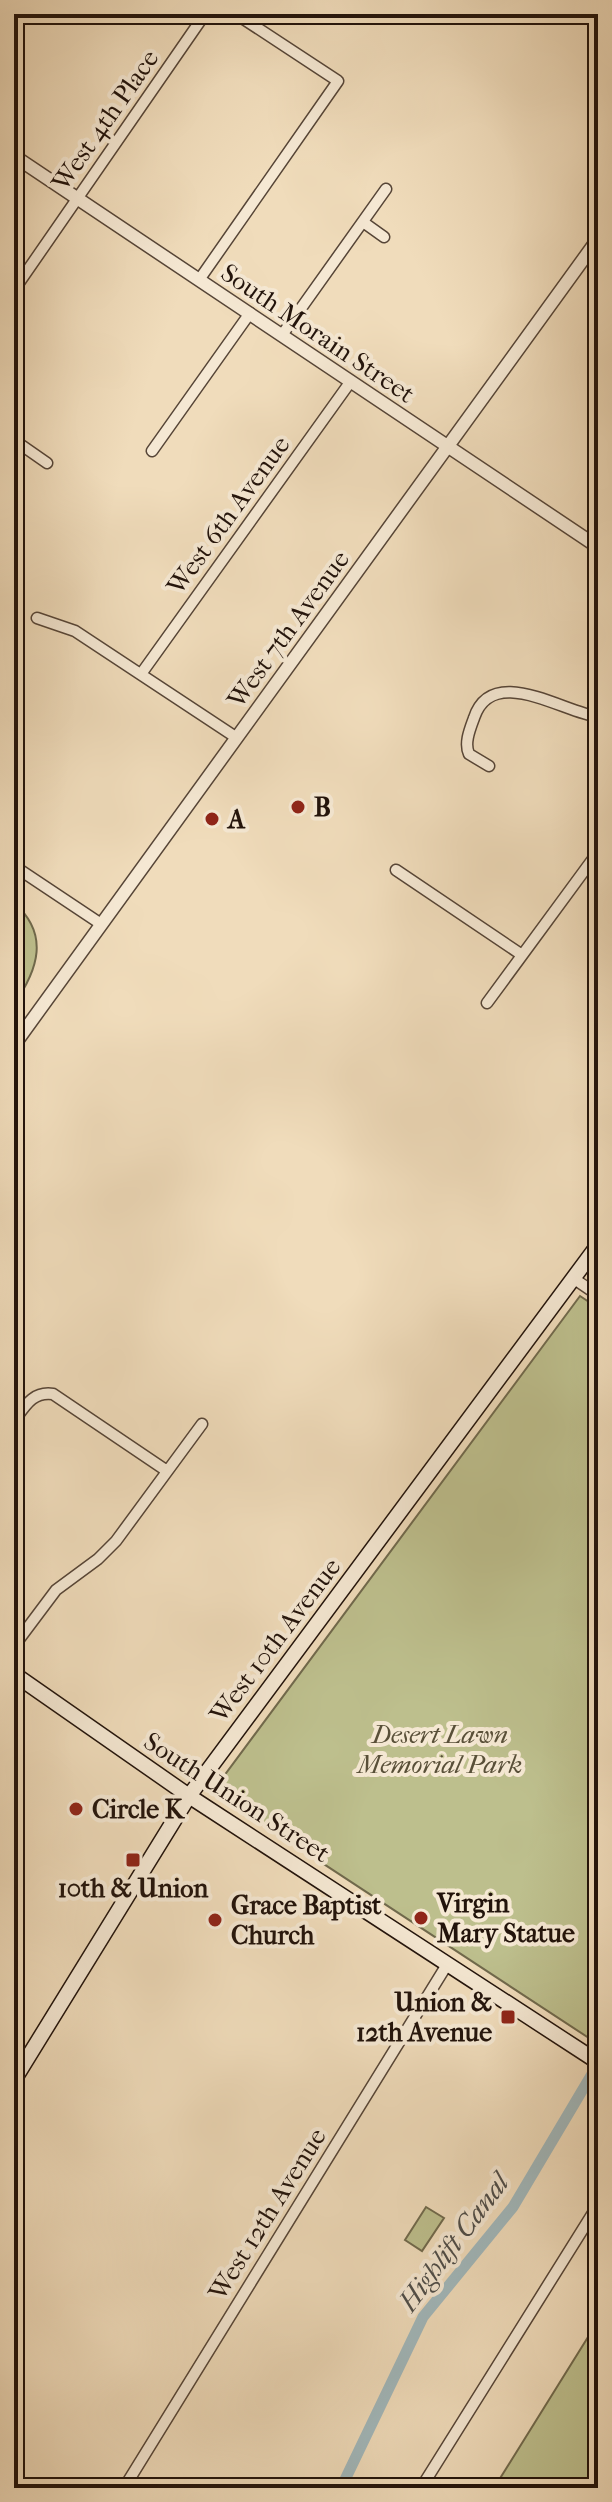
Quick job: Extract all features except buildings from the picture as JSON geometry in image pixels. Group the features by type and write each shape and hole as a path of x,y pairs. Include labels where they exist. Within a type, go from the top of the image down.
{"main road":[{"name":"West 10th Avenue","path":"14,2080 189,1796 598,1245"},
{"name":"South Union Street","path":"14,1674 189,1796 598,2062"}],"street":[{"path":"14,22 20,14"},
{"name":"West 4th Place","path":"14,290 205,14"},
{"path":"199,280 338,81 236,14"},
{"name":"South Morain Street","path":"14,156 598,547"},
{"path":"282,335 386,189"},
{"path":"363,222 384,237"},
{"name":"West 7th Avenue","path":"14,1045 598,239"},
{"path":"152,451 250,313"},
{"name":"West 6th Avenue","path":"141,674 351,381"},
{"path":"14,440 47,463"},
{"path":"37,618 75,631 237,738"},
{"path":"489,766 469,754 467,742 478,708 496,693 511,691 598,717"},
{"path":"487,1003 598,852"},
{"path":"14,866 101,924"},
{"path":"396,870 522,955"},
{"path":"573,1278 598,1295"},
{"path":"14,1421 32,1398 44,1394 59,1397 167,1471"},
{"path":"14,1646 56,1590 106,1552 202,1424"},
{"name":"West 12th Avenue","path":"124,2488 448,1963"},
{"path":"421,2488 598,2205"}],"green space":[{"path":"14,903 33,927 36,952 29,978 14,1004 14,980 21,967 23,952 21,937 14,923"},
{"name":"Desert Lawn Memorial Park","path":"580,1296 598,1308 598,2044 220,1796 218,1784"},
{"path":"426,2207 444,2218 422,2251 405,2240"},
{"path":"598,2321 598,2488 494,2488"}],"waterway":[{"name":"Highlift Canal","path":"341,2488 423,2317 513,2207 592,2074"}],"place":[{"name":"B","path":"298,807"},
{"name":"A","path":"212,819"},
{"name":"Circle K","path":"76,1809"},
{"name":"10th & Union","path":"133,1860"},
{"name":"Virgin Mary Statue","path":"421,1918"},
{"name":"Grace Baptist Church","path":"215,1920"},
{"name":"Union & 12th Avenue","path":"508,2017"}]}
